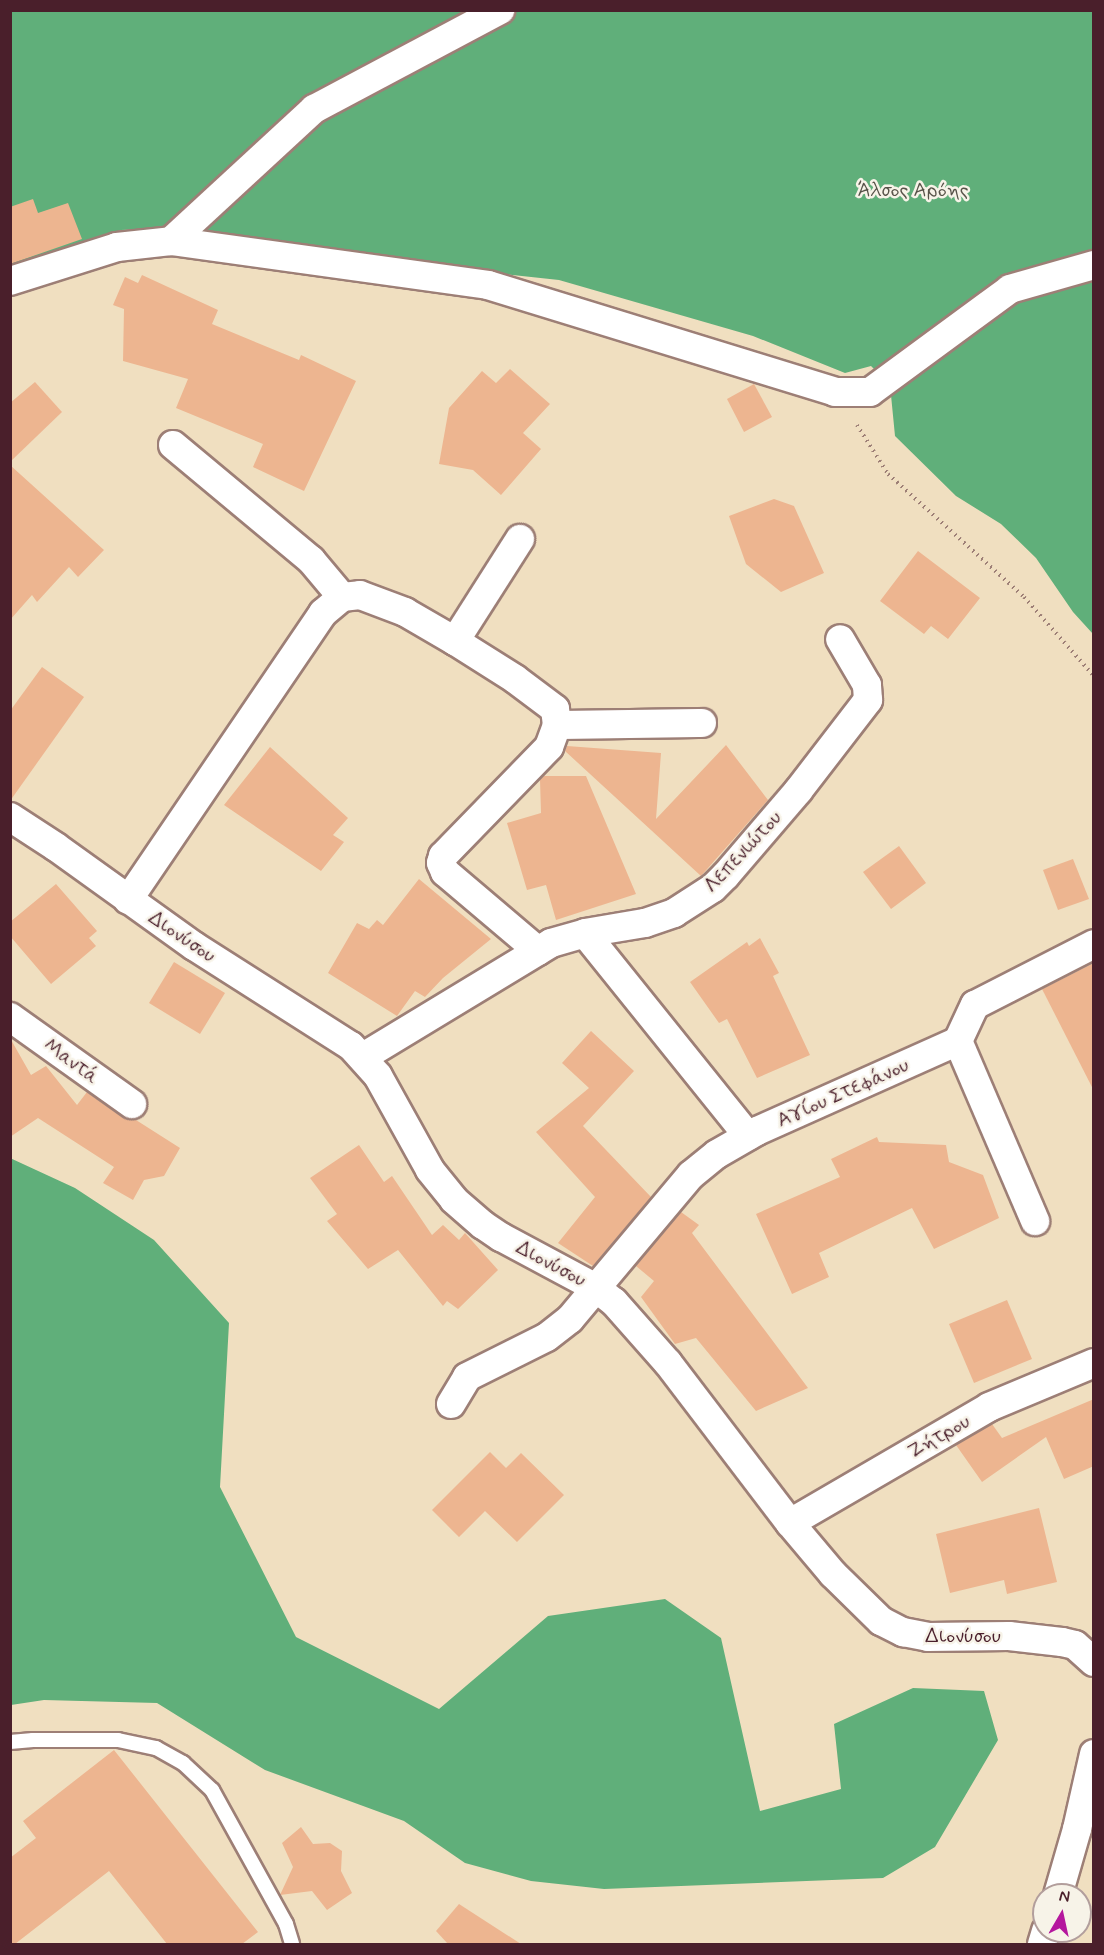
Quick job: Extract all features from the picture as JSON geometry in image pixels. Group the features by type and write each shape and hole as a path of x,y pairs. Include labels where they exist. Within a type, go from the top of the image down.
{"street":[{"path":"171,241 314,109 500,10"},
{"path":"10,281 117,247 171,241 489,285 835,392 870,392 1010,289 1094,265"},
{"path":"173,445 311,560 342,597"},
{"path":"455,641 520,539"},
{"path":"128,900 323,613 342,597 360,595 388,604 455,641 543,698 555,710 557,725 549,747 537,762 443,856 441,863 445,872 538,951"},
{"name":"Λεπενιώτου","path":"363,1057 557,940 645,923 674,913 713,888 798,791 868,700 867,685 840,639"},
{"path":"557,725 702,723"},
{"name":"Διονύσου","path":"10,817 56,847 194,946 318,1023 363,1057 378,1076 430,1170 454,1200 483,1226 596,1288 629,1317 668,1363 790,1524 855,1597 892,1628 928,1637 1010,1636 1062,1641 1074,1645 1094,1662"},
{"path":"585,933 748,1136"},
{"path":"1035,1221 958,1041 975,1005 1094,944"},
{"name":"Μαντά","path":"10,1017 132,1104"},
{"name":"Αγίου Στεφάνου","path":"451,1404 467,1377 557,1331 691,1175 717,1154 748,1136 958,1041"},
{"name":"Ζήτρου","path":"790,1524 989,1407 1094,1363"},
{"path":"1061,1883 1077,1829 1094,1754"}],"lane":[{"path":"10,1742 118,1740 156,1748 183,1763 212,1790 286,1924 292,1944"}],"path":[{"path":"835,392 888,474 1024,597 1094,676"}],"green space":[{"name":"Άλσος Αρόης","path":"10,11 1093,11 1093,634 1073,612 1036,558 1001,524 956,496 895,436 890,385 871,366 845,373 753,336 559,280 438,267 174,228 121,230 11,269"},
{"path":"10,1158 75,1188 154,1240 229,1323 220,1487 296,1637 439,1709 548,1616 665,1599 721,1638 760,1811 841,1789 834,1724 913,1688 984,1691 998,1740 935,1847 883,1878 604,1889 531,1881 465,1863 404,1821 265,1770 157,1703 44,1700 11,1705"}],"building":[{"path":"33,199 38,213 68,203 82,239 10,264 10,207"},
{"path":"142,275 218,310 212,324 299,360 301,355 356,381 304,491 253,467 263,444 176,408 188,379 123,361 124,309 113,305 125,277 138,283"},
{"path":"510,369 550,404 523,433 541,449 501,495 473,470 439,464 449,408 482,371 496,383"},
{"path":"35,382 62,412 10,462 10,403"},
{"path":"754,384 772,417 744,432 727,399"},
{"path":"10,465 104,550 78,577 69,567 37,602 32,595 10,620"},
{"path":"774,499 794,506 824,573 781,592 746,564 729,516"},
{"path":"918,551 980,598 948,639 931,626 924,634 880,601"},
{"path":"42,667 84,697 10,801 10,711"},
{"path":"726,745 768,800 701,876 565,751 567,746 661,753 656,819"},
{"path":"270,747 348,818 333,835 344,842 321,871 224,805"},
{"path":"544,776 586,776 636,894 556,920 546,885 527,890 507,823 541,813 540,780"},
{"path":"899,846 926,883 891,909 863,872"},
{"path":"1073,859 1089,899 1058,910 1043,870"},
{"path":"419,879 491,939 443,978 425,997 415,991 397,1016 328,973 357,923 369,929 377,920 383,925"},
{"path":"56,884 97,931 89,938 96,946 51,984 10,936 10,922"},
{"path":"760,938 779,973 773,976 810,1055 757,1078 727,1019 719,1023 690,982 747,942 749,946"},
{"path":"174,962 225,993 200,1034 149,1003"},
{"path":"1094,963 1094,1091 1042,989"},
{"path":"591,1031 634,1071 583,1126 651,1197 593,1266 558,1243 595,1197 536,1132 589,1088 562,1063"},
{"path":"10,1038 31,1075 46,1066 77,1105 87,1092 122,1117 136,1120 180,1148 164,1176 144,1180 133,1200 103,1183 114,1167 38,1118 10,1137"},
{"path":"877,1137 879,1142 946,1145 949,1162 983,1175 999,1218 934,1249 912,1208 819,1253 829,1277 792,1294 756,1214 840,1177 831,1159"},
{"path":"359,1145 384,1182 392,1176 432,1235 443,1225 459,1240 465,1233 498,1270 458,1309 447,1301 443,1306 398,1250 368,1269 327,1221 337,1214 310,1178"},
{"path":"681,1212 699,1225 692,1233 808,1388 756,1411 696,1338 675,1344 641,1297 654,1281 636,1266"},
{"path":"1007,1300 1032,1359 974,1383 949,1324"},
{"path":"1094,1399 1094,1466 1064,1479 1046,1437 982,1482 956,1445 992,1424 1002,1438"},
{"path":"490,1452 506,1468 521,1453 564,1495 517,1542 485,1511 459,1537 432,1510"},
{"path":"1039,1508 1057,1582 1007,1594 1004,1580 950,1593 936,1534"},
{"path":"114,1750 258,1932 242,1944 167,1944 109,1871 15,1944 10,1944 10,1858 36,1838 23,1821"},
{"path":"301,1827 313,1844 330,1843 342,1851 341,1871 352,1893 327,1910 312,1891 280,1895 293,1867 282,1843"},
{"path":"459,1904 521,1944 448,1944 436,1931"}]}
